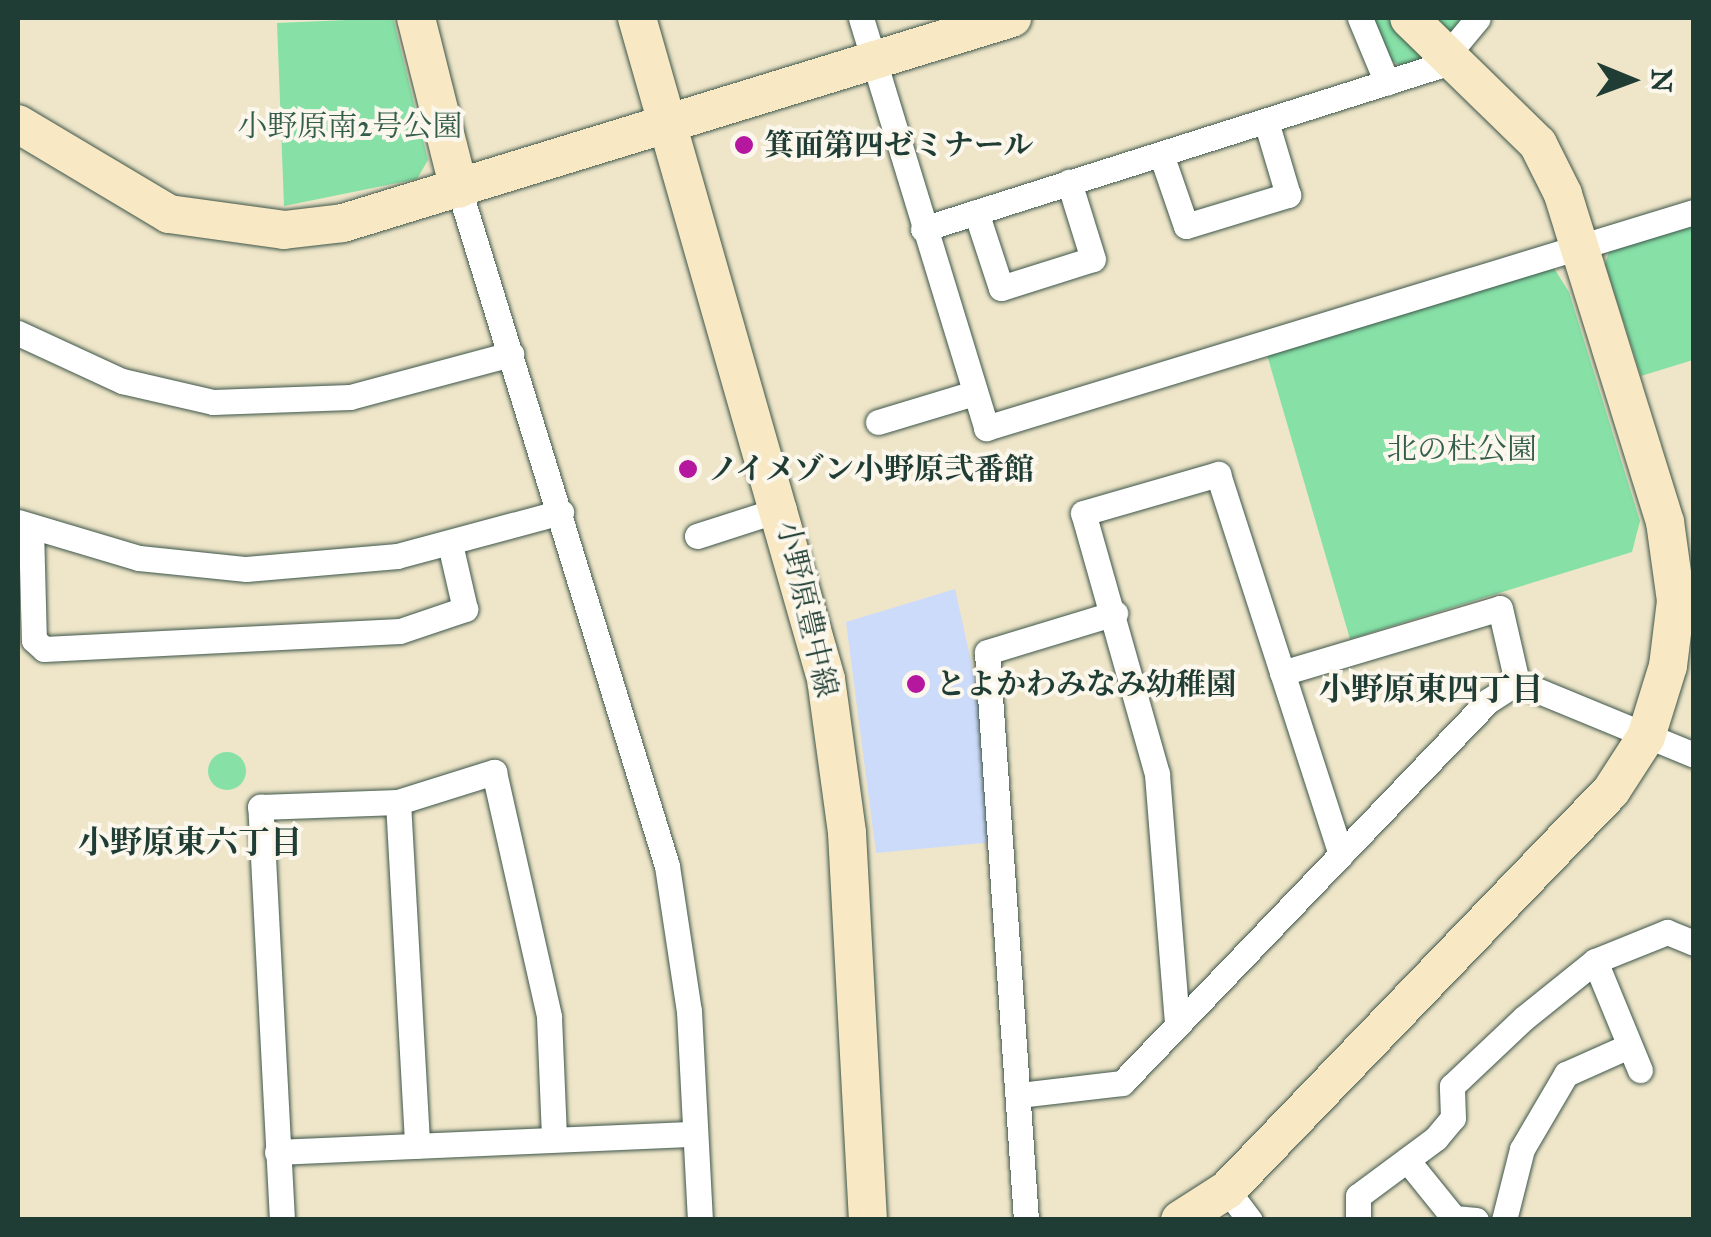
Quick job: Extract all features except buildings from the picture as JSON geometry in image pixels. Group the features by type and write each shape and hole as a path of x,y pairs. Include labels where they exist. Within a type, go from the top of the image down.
{"street":[{"path":"416,18 459,189 668,866 690,1011 700,1220"},
{"name":"小野原豊中線","path":"636,18 664,126 784,508 838,754 868,1220"},
{"path":"862,18 922,228 986,428 1580,243 1694,212"},
{"path":"18,124 113,188 220,226 342,223 1012,18"},
{"path":"1360,18 1387,83"},
{"path":"1180,1220 1227,1190 1611,791 1646,737 1676,601 1665,522 1580,243 1538,144 1409,18"},
{"path":"922,228 1387,83 1445,50 1478,18"},
{"path":"1161,154 1186,226 1288,195 1266,120"},
{"path":"976,212 1001,288 1093,260 1070,182"},
{"path":"18,332 122,381 230,403 350,397 511,354"},
{"path":"878,422 974,393"},
{"path":"1177,1024 1158,774 1084,513 1218,474 1341,854"},
{"path":"697,536 784,508"},
{"path":"450,544 465,609 400,632 44,649 34,640 24,525 139,558 246,569 325,566 450,544 561,512"},
{"path":"1282,673 1500,608 1517,682"},
{"path":"1026,1220 987,652 1115,613"},
{"path":"1517,682 1694,755"},
{"path":"1020,1095 1122,1083 1341,854 1517,682"},
{"path":"282,1220 260,807 398,802 494,772 550,1017 554,1138"},
{"path":"398,802 417,1145"},
{"path":"1358,1220 1358,1196 1407,1160 1452,1118 1452,1086 1595,961 1667,932 1694,942"},
{"path":"1595,961 1640,1070"},
{"path":"1504,1220 1522,1149 1566,1074 1630,1046"},
{"path":"278,1152 694,1134"},
{"path":"1407,1160 1454,1218 1476,1220"},
{"path":"1227,1190 1250,1220"}],"shaded area":[{"name":"とよかわみなみ幼稚園","path":"955,589 985,724 994,842 876,853 846,622"}],"green space":[{"name":"小野原南2号公園","path":"393,18 428,160 417,179 284,206 277,23"},
{"path":"1374,18 1465,18 1424,60 1401,66 1389,59"},
{"path":"1693,222 1693,360 1641,376 1605,264 1611,246"},
{"name":"北の杜公園","path":"1552,265 1569,292 1640,521 1632,552 1350,639 1267,355"},
{"path":"227,752 241,757 246,771 241,785 227,790 213,785 208,771 213,757"}],"place":[{"name":"箕面第四ゼミナール","path":"744,145"},
{"name":"ノイメゾン小野原弐番館","path":"688,469"},
{"name":"とよかわみなみ幼稚園","path":"916,684"}],"district":[{"name":"小野原東四丁目","path":"1431,690"},
{"name":"小野原東六丁目","path":"190,843"}]}
